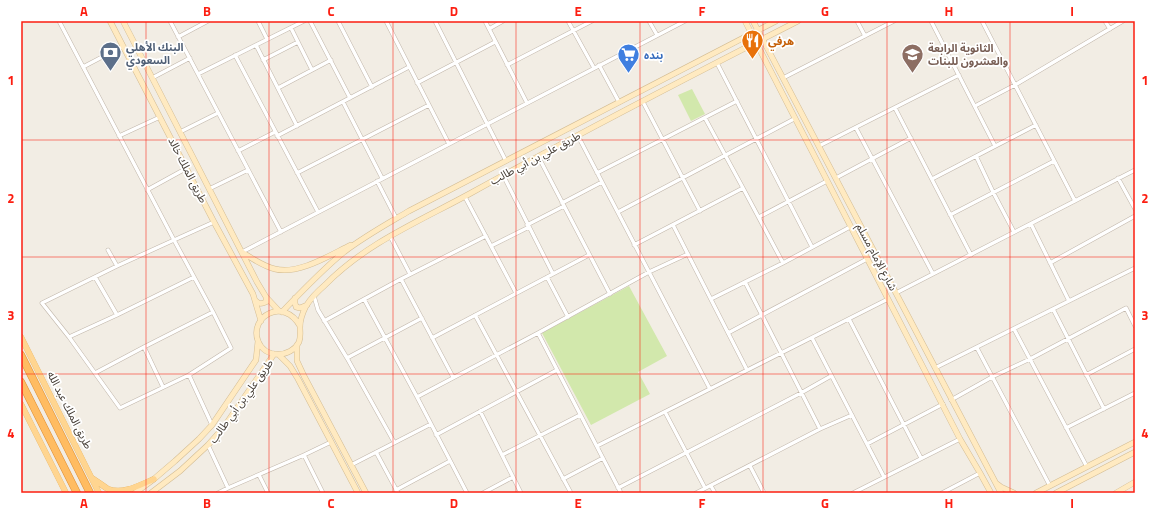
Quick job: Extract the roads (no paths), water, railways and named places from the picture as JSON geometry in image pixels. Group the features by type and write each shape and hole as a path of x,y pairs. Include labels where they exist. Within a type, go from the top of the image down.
{"highway":[{"name":"طريق الملك عبد الله","path":"21,355 90,493"},
{"path":"21,382 77,493"}],"main road":[{"name":"طريق الملك خالد","path":"110,21 214,222 248,284 256,301 261,321"},
{"name":"طريق الملك خالد","path":"123,21 266,297 280,311"},
{"name":"شارع الإمام مسلم","path":"745,21 794,119 960,439 990,493"},
{"name":"شارع الإمام مسلم","path":"753,21 1001,493"},
{"name":"طريق علي بن أبي طالب","path":"280,311 344,252 396,218 776,21"},
{"name":"طريق علي بن أبي طالب","path":"300,326 302,316 307,305 314,296 351,262 373,246 538,156 798,21"},
{"path":"242,252 274,269 285,270 312,264 364,238"},
{"path":"256,301 263,304 266,302 266,297"},
{"path":"295,298 296,307 300,308 307,305"},
{"path":"358,493 290,366 276,354 264,349 258,340 257,333 261,321 272,312 280,311 290,314 296,319 300,326 301,332 298,344 297,361 366,493"},
{"name":"طريق الملك عبد الله","path":"21,337 99,493"},
{"name":"طريق علي بن أبي طالب","path":"134,493 154,479 194,444 212,425 256,360 258,340"},
{"path":"276,354 286,353 293,350 298,344"},
{"name":"طريق علي بن أبي طالب","path":"151,493 180,471 208,445 224,427 276,354"},
{"path":"290,366 291,361 297,361"},
{"path":"21,404 65,491 70,493"},
{"path":"1036,493 1135,442"},
{"path":"1056,493 1135,452"},
{"path":"92,478 107,488 122,491 154,479"},
{"path":"92,478 94,493"},
{"path":"994,480 1001,487 1014,493"},
{"path":"1116,493 1135,482"},
{"path":"1061,493 1066,488"}],"street":[{"path":"59,21 147,190 174,240 194,277 213,312 230,348 190,375 120,408 69,337 42,303 117,266 174,240 214,222"},
{"path":"170,21 281,232"},
{"path":"178,37 208,21"},
{"path":"258,21 267,39"},
{"path":"198,74 304,21"},
{"path":"310,21 350,98"},
{"path":"338,21 372,87"},
{"path":"386,21 449,144"},
{"path":"435,21 506,161"},
{"path":"485,21 527,103"},
{"path":"489,29 503,21"},
{"path":"568,21 594,68"},
{"path":"508,65 592,21"},
{"path":"650,21 657,36"},
{"path":"242,252 685,21"},
{"path":"857,21 865,36"},
{"path":"783,78 894,21"},
{"path":"931,21 995,146"},
{"path":"982,21 1075,201"},
{"path":"1105,21 1110,29"},
{"path":"975,106 1015,85 1123,21"},
{"path":"291,28 312,70"},
{"path":"264,60 298,42"},
{"path":"417,83 495,42"},
{"path":"256,45 297,126"},
{"path":"83,67 123,46"},
{"path":"234,55 318,212"},
{"path":"152,78 190,58"},
{"path":"278,88 331,60"},
{"path":"717,63 812,247"},
{"path":"599,65 619,102"},
{"path":"277,136 409,67"},
{"path":"819,146 959,75"},
{"path":"597,173 737,101"},
{"path":"343,102 382,178"},
{"path":"643,102 700,211"},
{"path":"297,173 429,105"},
{"path":"895,108 971,255"},
{"path":"180,132 218,113"},
{"path":"119,136 160,116"},
{"path":"706,118 783,262"},
{"path":"618,212 794,119"},
{"path":"932,179 1036,125"},
{"path":"856,128 933,274"},
{"path":"238,151 275,132"},
{"path":"578,136 710,389"},
{"path":"836,178 911,138"},
{"path":"538,156 610,294"},
{"path":"976,156 1014,232"},
{"path":"950,215 1054,161"},
{"path":"147,190 187,168"},
{"path":"209,189 248,170"},
{"path":"896,293 1135,170"},
{"path":"503,176 553,274"},
{"path":"1118,178 1135,209"},
{"path":"377,181 396,218"},
{"path":"759,218 827,181"},
{"path":"491,246 602,182"},
{"path":"634,245 743,188"},
{"path":"465,197 516,293"},
{"path":"1050,262 1135,216"},
{"path":"1032,224 1069,301"},
{"path":"673,225 747,370"},
{"path":"711,299 850,227"},
{"path":"390,236 410,274"},
{"path":"324,321 410,274 486,236"},
{"path":"108,250 117,266"},
{"path":"417,397 649,272 688,254"},
{"path":"432,338 547,276 590,255"},
{"path":"728,333 867,259"},
{"path":"935,368 1135,268"},
{"path":"547,276 568,316"},
{"path":"95,277 117,315"},
{"path":"69,337 194,277"},
{"path":"401,279 454,378"},
{"path":"745,282 820,429"},
{"path":"314,296 318,310 324,321 347,358 394,442"},
{"path":"364,299 467,493"},
{"path":"597,446 888,299"},
{"path":"951,400 992,377 1030,359 1126,308 1135,326"},
{"path":"1053,309 1104,409"},
{"path":"95,373 213,312"},
{"path":"475,314 571,493"},
{"path":"347,358 422,318"},
{"path":"849,319 921,458"},
{"path":"1014,329 1086,467"},
{"path":"538,333 621,493"},
{"path":"812,338 884,477"},
{"path":"144,347 163,387"},
{"path":"977,348 1050,486"},
{"path":"1086,375 1135,349"},
{"path":"436,435 557,370"},
{"path":"190,375 212,425"},
{"path":"618,488 831,376"},
{"path":"1066,428 1135,393"},
{"path":"867,444 943,404"},
{"path":"480,411 521,493"},
{"path":"665,412 705,488"},
{"path":"502,455 580,414"},
{"path":"696,493 820,429 852,415"},
{"path":"351,465 431,424"},
{"path":"853,493 960,439"},
{"path":"218,493 331,442"},
{"path":"208,445 228,488"},
{"path":"376,452 397,491 450,461"},
{"path":"304,455 322,493"},
{"path":"563,479 603,458"},
{"path":"750,466 764,493"},
{"path":"942,493 980,473"},
{"path":"259,475 268,493"},
{"path":"483,493 513,477"},
{"path":"711,486 715,493"}],"place":[{"name":"هرفي","path":"752,60"},
{"name":"البنك الأهلي السعودي","path":"111,72"},
{"name":"بنده","path":"628,74"},
{"name":"الثانوية الرابعة والعشرون للبنات","path":"912,74"}]}
